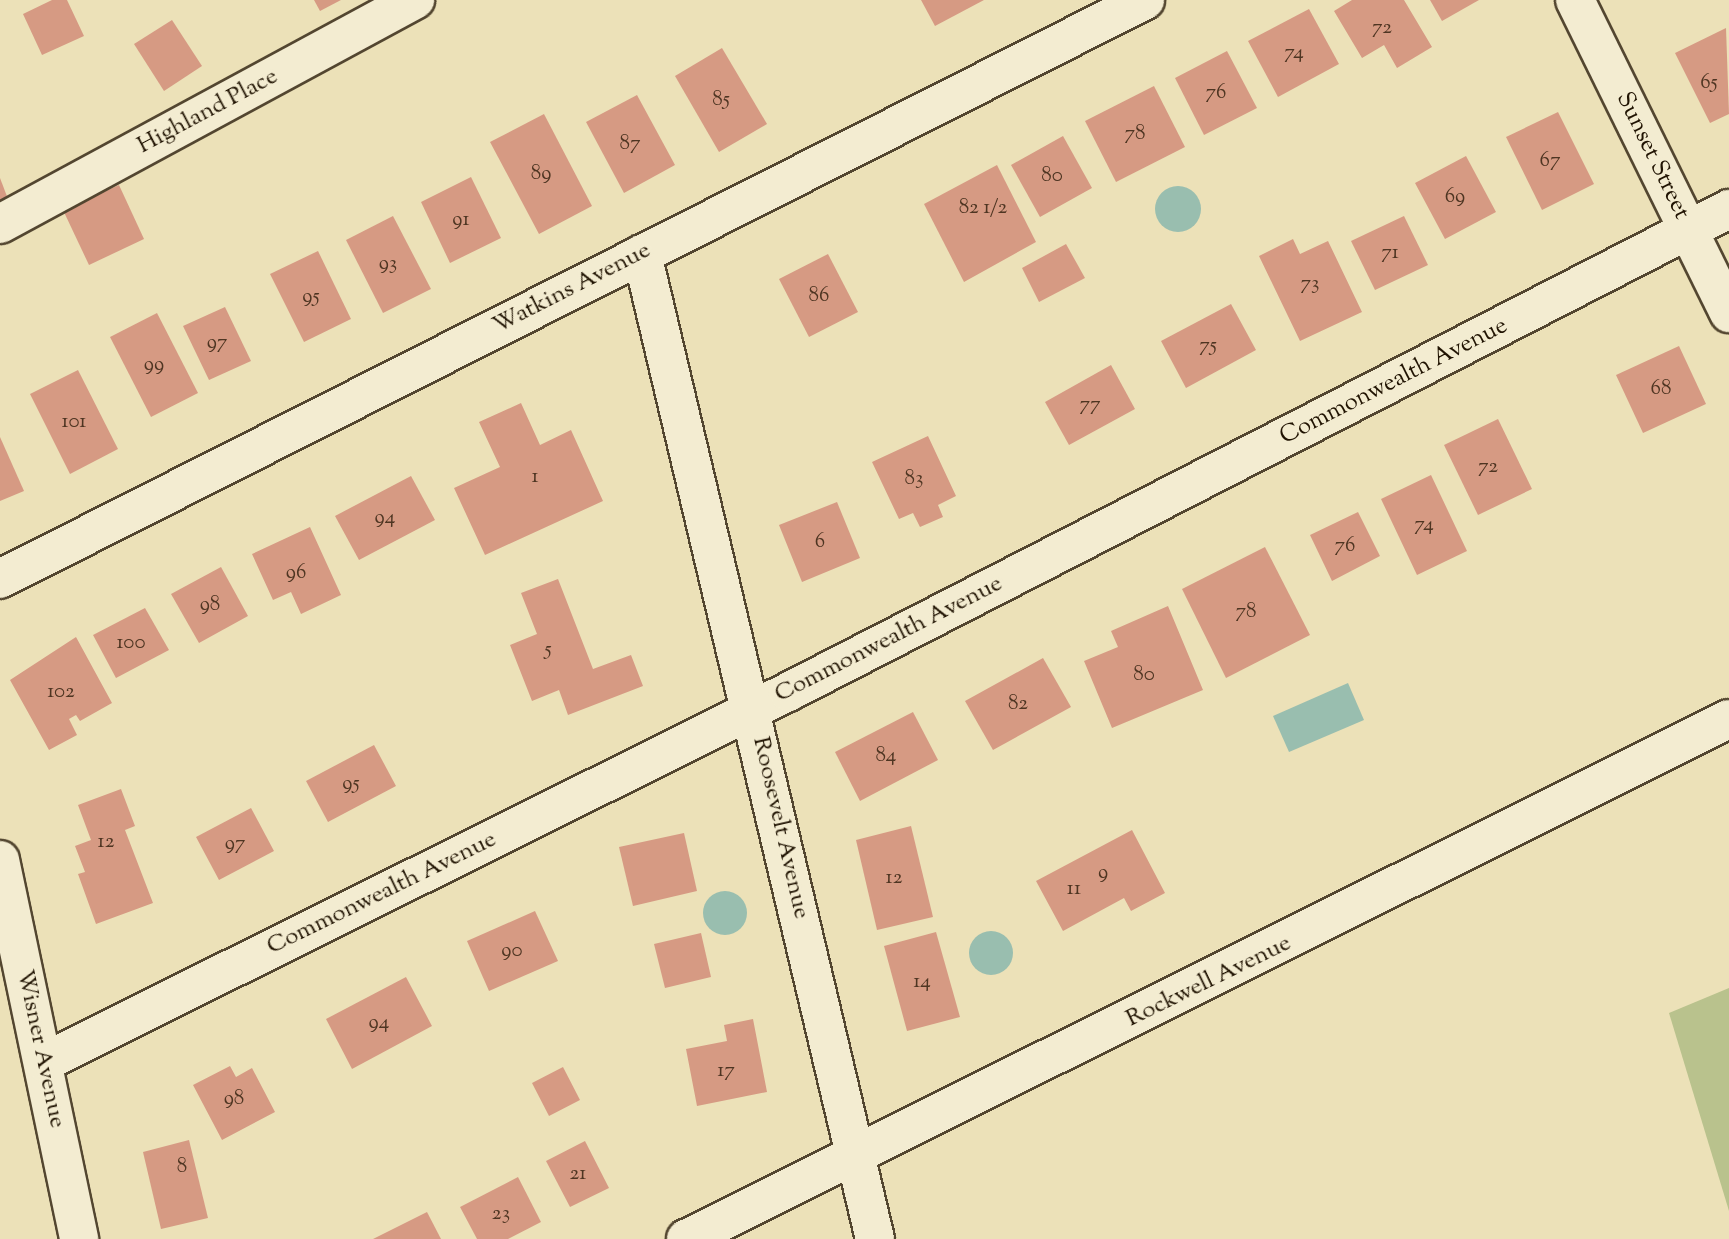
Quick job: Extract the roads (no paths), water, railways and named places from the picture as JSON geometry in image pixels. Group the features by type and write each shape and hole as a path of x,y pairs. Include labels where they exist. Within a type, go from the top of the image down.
{"street":[{"name":"Highland Place","path":"0,224 415,0"},
{"name":"Watkins Avenue","path":"0,579 1144,0"},
{"name":"Sunset Street","path":"1575,0 1729,313"},
{"name":"Commonwealth Avenue","path":"44,1062 753,710 1729,209"},
{"name":"Roosevelt Avenue","path":"642,254 753,710 875,1239"},
{"name":"Rockwell Avenue","path":"686,1239 856,1158 1729,719"},
{"name":"Wisner Avenue","path":"0,860 79,1239"}]}
